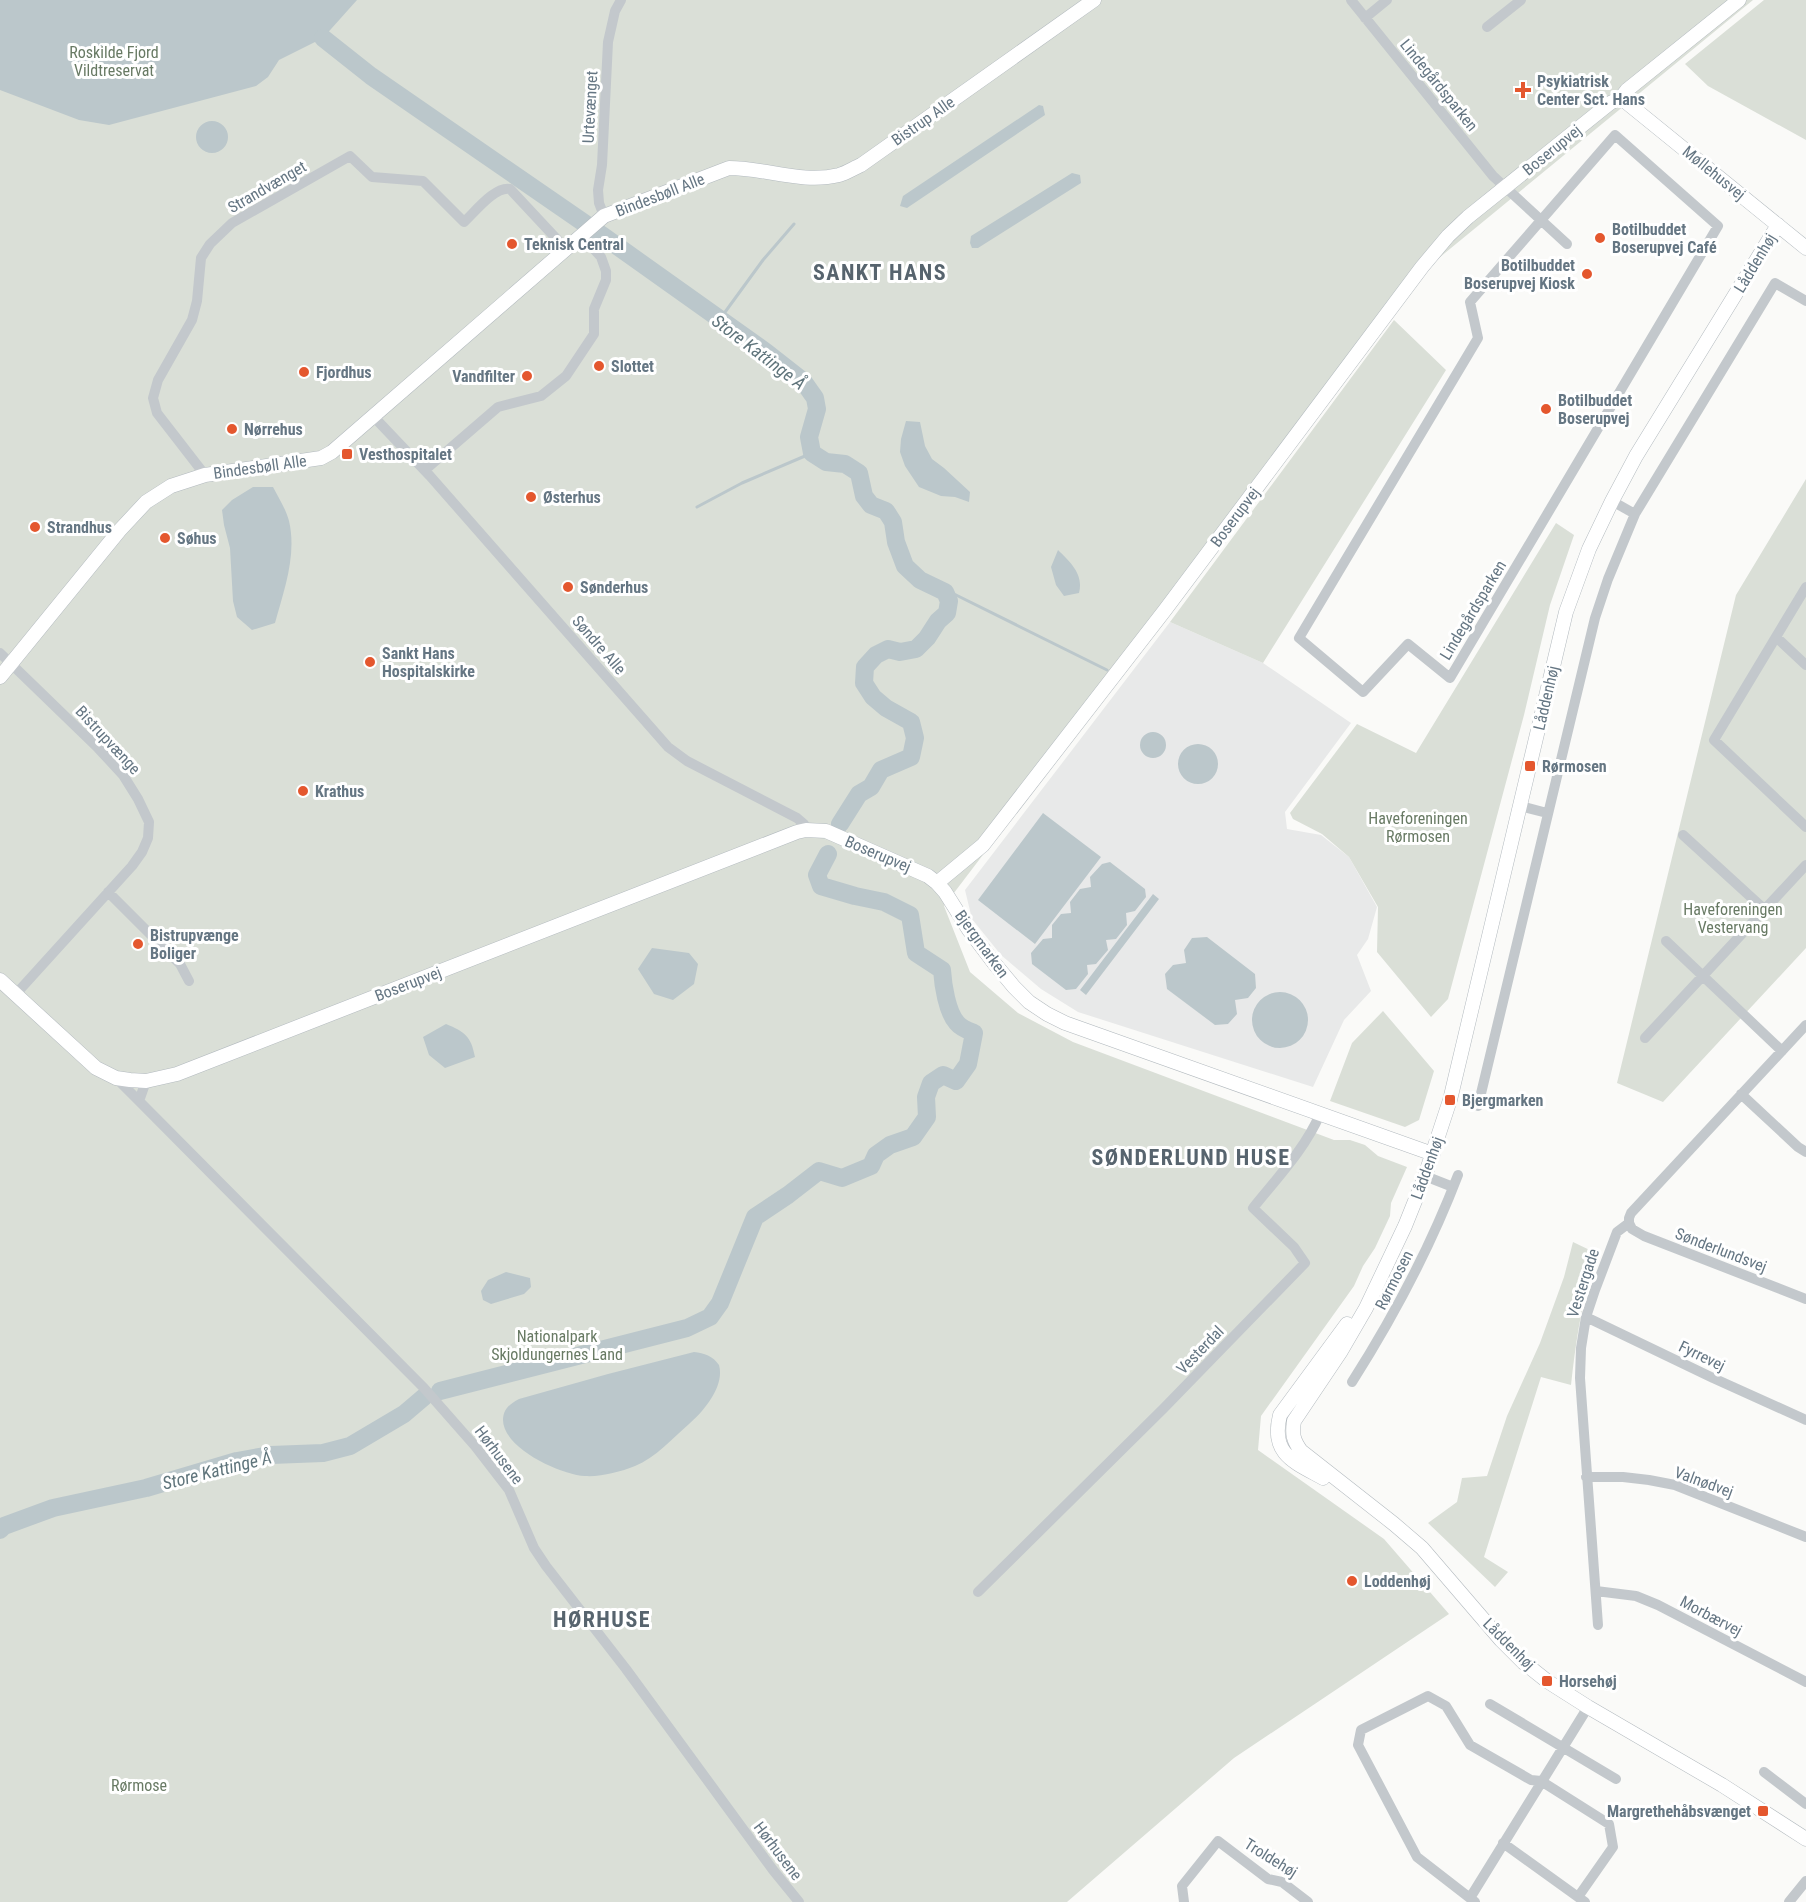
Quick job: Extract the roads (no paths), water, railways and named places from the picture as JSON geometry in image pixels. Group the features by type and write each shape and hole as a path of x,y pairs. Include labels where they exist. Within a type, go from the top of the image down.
{"street":[{"name":"Urtevænget","path":"604,216 598,190 602,165 608,46 615,11 621,0"},
{"name":"Bistrup Alle","path":"729,168 750,168 798,178 821,178 841,174 861,165 1094,0"},
{"name":"Lindegårdsparken","path":"1351,0 1504,188"},
{"path":"1365,18 1387,0"},
{"path":"1488,27 1521,0"},
{"name":"Boserupvej","path":"0,980 96,1068 116,1078 146,1081 177,1074 806,830 826,831 917,870 937,883 983,845 1173,601 1422,267 1448,236 1504,188 1610,103 1621,98 1635,83 1739,0"},
{"name":"Møllehusvej","path":"1621,98 1806,248"},
{"name":"Lindegårdsparken","path":"1615,135 1719,226 1450,678 1408,644 1363,692 1299,638 1478,338 1470,302 1541,221 1615,135"},
{"name":"Strandvænget","path":"205,475 157,413 153,398 158,380 192,320 197,301 201,258 210,244 232,223 350,156 372,177 423,181 464,222 497,191 510,189 566,249"},
{"name":"Bindesbøll Alle","path":"0,677 119,531 146,502 171,486 205,475 321,458 346,442 604,216 729,168"},
{"name":"Boserupvej","path":"1504,188 1567,244"},
{"name":"Låddenhøj","path":"1778,225 1636,456 1589,549 1566,612 1450,1100 1434,1154 1404,1226 1380,1275 1332,1346 1280,1415 1277,1439 1281,1450 1291,1460 1357,1496 1422,1548 1501,1640 1523,1662 1557,1688 1722,1785 1806,1839"},
{"path":"425,470 498,406 541,396 566,376 594,334 594,309 606,280 606,271 601,257 582,236"},
{"path":"1478,1106 1595,618 1608,579 1635,514 1775,284 1806,301"},
{"name":"Søndre Alle","path":"373,416 425,470 668,747 687,761 797,818 804,824 806,830"},
{"path":"1612,501 1635,514"},
{"path":"1806,587 1714,740 1806,827"},
{"path":"1776,637 1806,665"},
{"name":"Bistrupvænge","path":"0,653 123,775 149,822 148,838 132,867 15,995"},
{"path":"1520,806 1547,813"},
{"path":"1683,835 1764,909"},
{"path":"1645,1038 1806,865"},
{"name":"Bjergmarken","path":"937,883 1014,987 1029,1002 1047,1014 1065,1023 1434,1154"},
{"path":"108,892 180,964 189,981"},
{"path":"1666,941 1782,1051"},
{"name":"Vestergade","path":"1598,1625 1580,1378 1581,1348 1586,1317 1598,1281 1617,1232 1629,1223 1631,1213 1806,1025"},
{"name":"Hørhusene","path":"116,1078 433,1397 475,1446 509,1491 534,1548 546,1566 626,1669 799,1902"},
{"path":"139,1101 146,1081"},
{"path":"1741,1094 1806,1152"},
{"name":"Vesterdal","path":"978,1592 1163,1409 1305,1263 1293,1247 1253,1208 1314,1128 1320,1114"},
{"name":"Rørmosen","path":"1352,1382 1402,1298 1432,1236 1458,1174"},
{"path":"1425,1176 1453,1187"},
{"name":"Sønderlundsvej","path":"1629,1223 1634,1230 1644,1236 1806,1299"},
{"name":"Fyrrevej","path":"1586,1317 1806,1420"},
{"name":"Valnødvej","path":"1586,1477 1629,1478 1675,1485 1806,1537"},
{"name":"Morbærvej","path":"1596,1591 1636,1596 1658,1605 1806,1682"},
{"path":"1503,1843 1581,1899 1613,1847 1609,1824 1541,1781 1531,1780 1470,1745 1446,1706 1428,1695 1361,1730 1358,1745 1417,1857 1472,1900 1503,1843 1541,1781 1588,1707"},
{"path":"1490,1704 1616,1779"},
{"path":"1764,1772 1806,1803"},
{"name":"Troldehøj","path":"1185,1902 1182,1886 1218,1841 1268,1879 1282,1882 1308,1902"},
{"path":"1789,1902 1806,1881"}],"waterway":[{"name":"Store Kattinge Å","path":"323,38 371,76 603,236 803,381 815,398 817,409 809,437 812,453 826,462 845,464 859,473 864,496 871,505 886,511 893,522 896,542 905,566 920,580 945,592 949,601 947,613 916,649 900,652 888,649 876,655 865,667 864,683 873,697 886,708 911,722 915,738 911,757 881,770 871,787 859,794 840,824"},
{"path":"720,319 763,260 794,224"},
{"path":"697,507 742,483 812,453"},
{"path":"945,592 956,595 1107,670"},
{"name":"Store Kattinge Å","path":"440,1391 687,1328 710,1317 720,1303 755,1217 819,1171 842,1178 871,1166 876,1155 890,1145 913,1137 927,1117 926,1097 931,1083 943,1075 956,1081 968,1064 974,1033 965,1029 954,1018 946,998 942,970 916,953 910,915 884,902 821,886 817,875 828,854"},
{"name":"Store Kattinge Å","path":"0,1530 4,1526 53,1508 146,1488 237,1461 271,1455 323,1453 350,1446 404,1414 424,1397"}],"place":[{"name":"Psykiatrisk Center Sct. Hans","path":"1523,90"},
{"name":"Botilbuddet Boserupvej Café","path":"1600,238"},
{"name":"Teknisk Central","path":"512,244"},
{"name":"Botilbuddet Boserupvej Kiosk","path":"1587,274"},
{"name":"Slottet","path":"599,366"},
{"name":"Fjordhus","path":"304,372"},
{"name":"Vandfilter","path":"527,376"},
{"name":"Botilbuddet Boserupvej","path":"1546,409"},
{"name":"Nørrehus","path":"232,429"},
{"name":"Vesthospitalet","path":"347,454"},
{"name":"Østerhus","path":"531,497"},
{"name":"Strandhus","path":"35,527"},
{"name":"Søhus","path":"165,538"},
{"name":"Sønderhus","path":"568,587"},
{"name":"Sankt Hans Hospitalskirke","path":"370,662"},
{"name":"Rørmosen","path":"1530,766"},
{"name":"Krathus","path":"303,791"},
{"name":"Bistrupvænge Boliger","path":"138,944"},
{"name":"Bjergmarken","path":"1450,1100"},
{"name":"Loddenhøj","path":"1352,1581"},
{"name":"Horsehøj","path":"1547,1681"},
{"name":"Margrethehåbsvænget","path":"1763,1811"}],"district":[{"name":"SANKT HANS","path":"880,272"},
{"name":"SØNDERLUND HUSE","path":"1191,1157"},
{"name":"HØRHUSE","path":"602,1619"}],"park label":[{"name":"Roskilde Fjord Vildtreservat","path":"114,61"},
{"name":"Haveforeningen Rørmosen","path":"1418,827"},
{"name":"Haveforeningen Vestervang","path":"1733,918"},
{"name":"Nationalpark Skjoldungernes Land","path":"557,1345"},
{"name":"Rørmose","path":"139,1785"}]}
